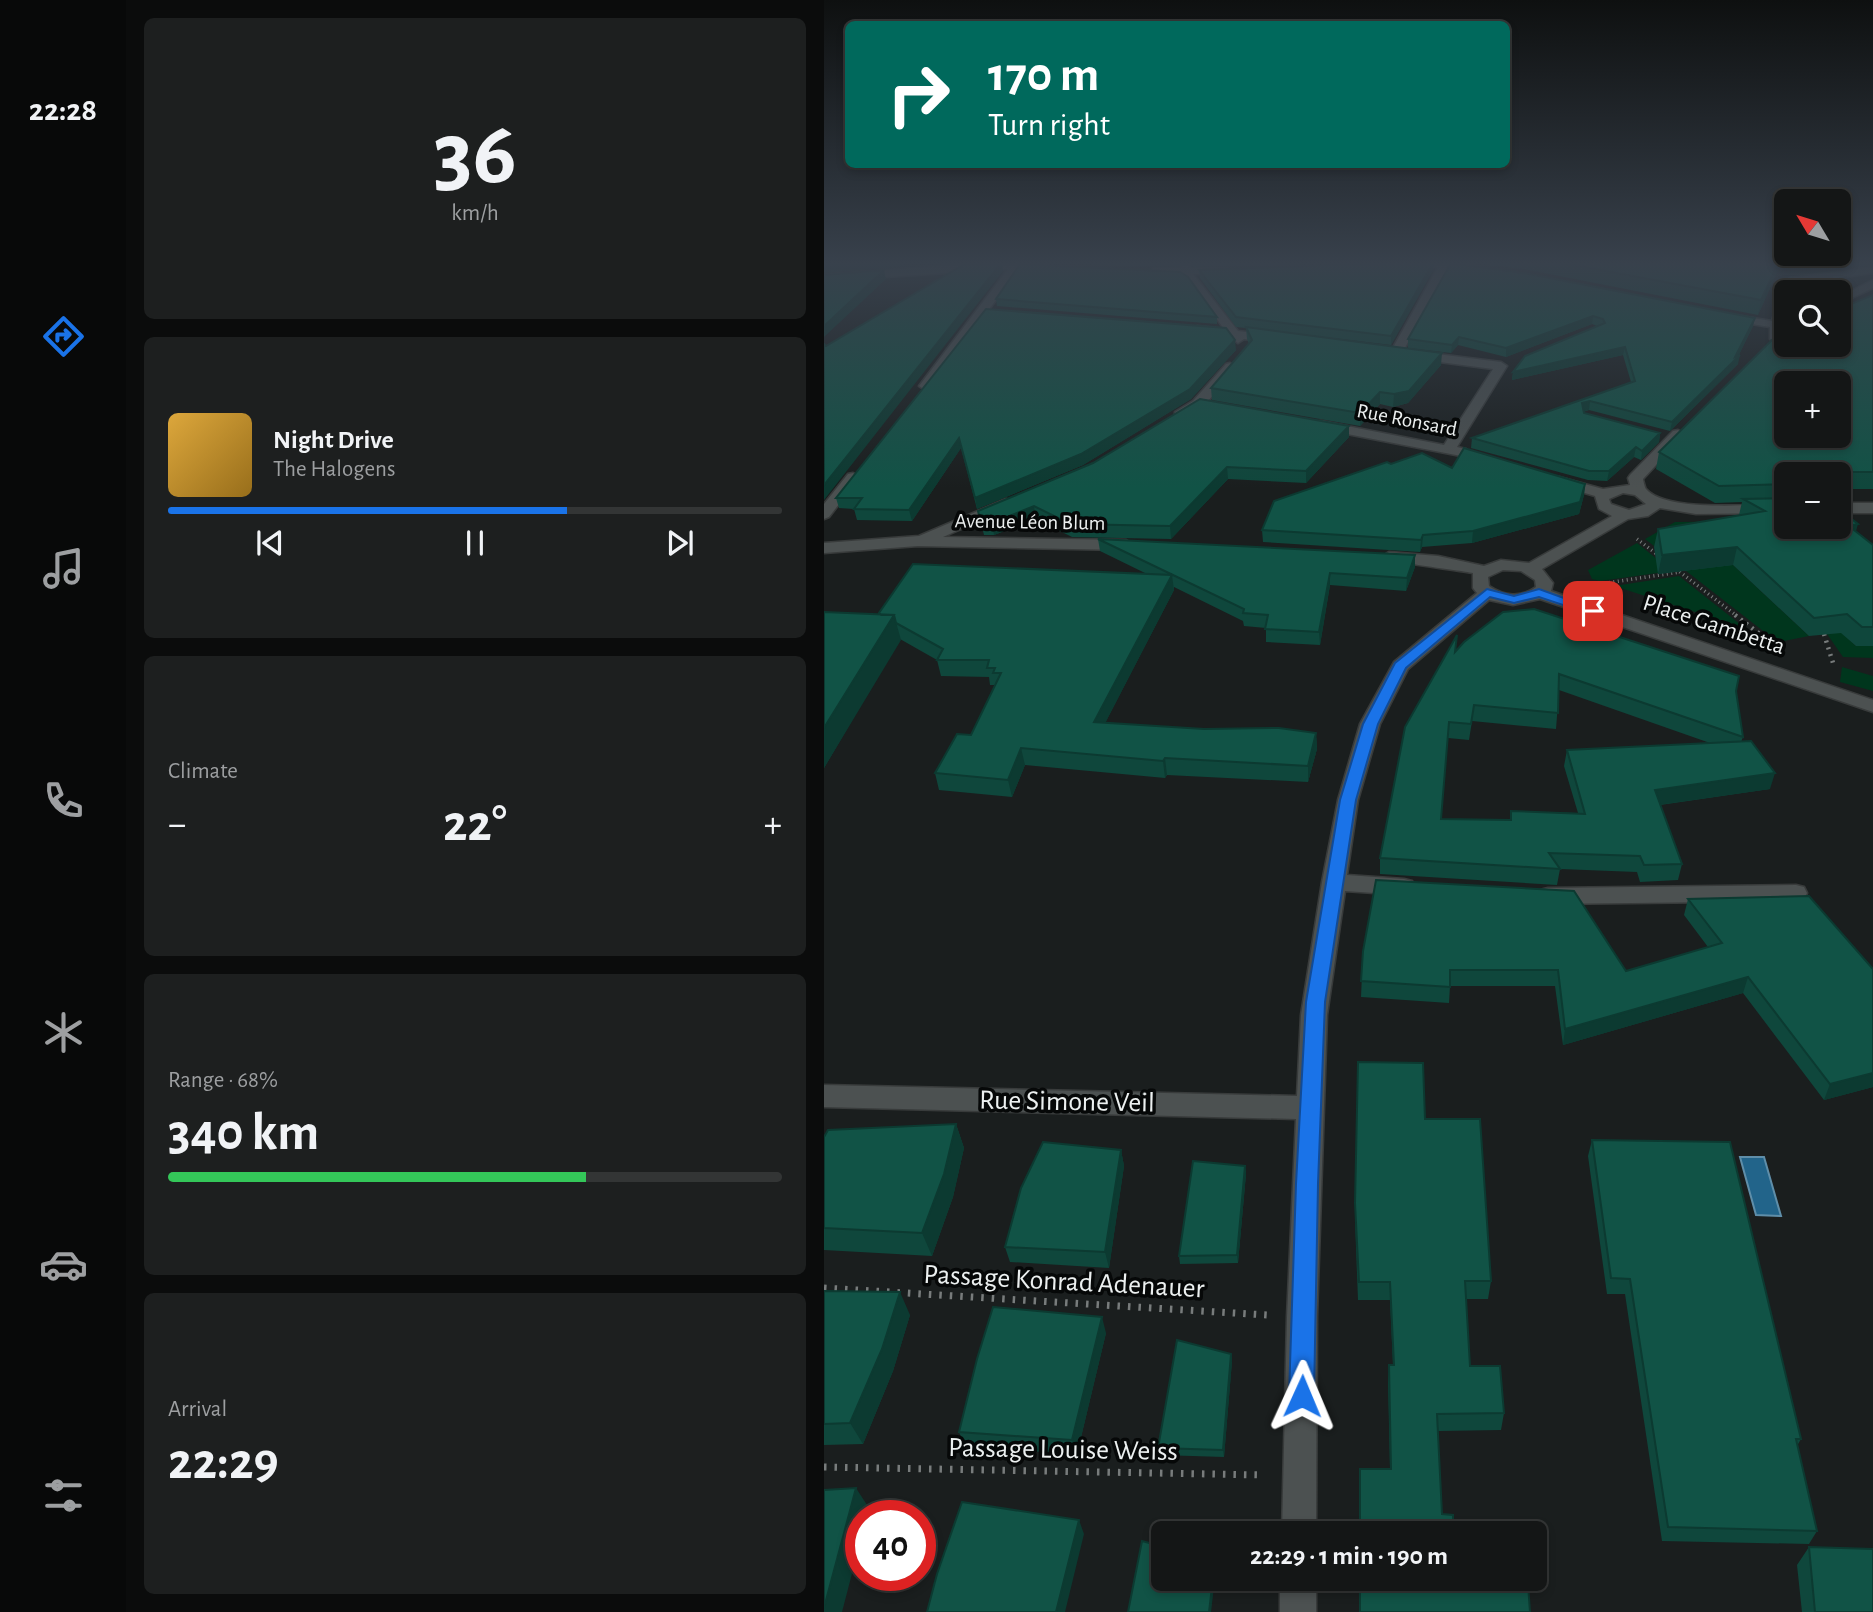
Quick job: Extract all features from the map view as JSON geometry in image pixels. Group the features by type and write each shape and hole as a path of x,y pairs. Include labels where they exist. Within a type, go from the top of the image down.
{"street":[{"path":"916,397 962,338"},
{"path":"1165,424 1198,404 1241,354 1236,338"},
{"path":"1274,338 1292,341"},
{"path":"1399,338 1390,352 1507,364 1449,448"},
{"path":"1767,346 1773,338"},
{"path":"1198,404 1219,406"},
{"path":"1639,491 1635,478 1667,438 1693,420"},
{"name":"Rue Ronsard","path":"1300,421 1449,448 1475,456"},
{"path":"824,514 866,461"},
{"path":"1539,475 1604,494 1623,489 1639,491 1650,496 1655,503 1696,509 1774,509"},
{"path":"1604,494 1601,498 1604,506 1626,514"},
{"path":"918,541 1016,500"},
{"path":"1530,569 1626,514 1647,512 1655,503"},
{"path":"1851,509 1873,508"},
{"name":"Avenue Léon Blum","path":"824,548 918,541 1142,546"},
{"path":"1299,1521 1302,1317 1315,1002 1348,800 1370,724 1400,666 1486,582 1501,565 1530,569 1543,578 1545,583 1539,593 1514,600 1486,582 1438,561 1370,556"},
{"name":"Place Gambetta","path":"1539,593 1873,706"},
{"path":"1333,882 1425,889"},
{"path":"1528,895 1567,897 1796,893"},
{"name":"Rue Simone Veil","path":"824,1096 1310,1108"},
{"path":"1298,1591 1298,1612"}],"path":[{"path":"1636,538 1658,555"},
{"path":"1669,564 1764,638"},
{"path":"1599,584 1680,572"},
{"name":"Passage Konrad Adenauer","path":"824,1288 1302,1317"},
{"name":"Passage Louise Weiss","path":"824,1467 1301,1475"}],"green space":[{"path":"1774,521 1774,528 1713,564 1733,565 1809,636 1784,641 1767,634 1645,539 1675,522"},
{"path":"1637,543 1672,571 1600,581 1592,579 1588,570"},
{"path":"1679,576 1745,628 1614,586"},
{"path":"1841,632 1856,646 1873,646 1873,658 1843,657 1827,634"},
{"path":"1842,667 1873,676 1873,691 1840,682"}],"water":[{"path":"1740,1157 1764,1157 1781,1216 1756,1215"}],"building":[{"path":"839,338 941,338 824,485 824,344 826,346"},
{"path":"963,338 1235,340 1190,389 1081,454 975,498 959,438 909,510 854,509 862,498 836,498"},
{"path":"1331,338 1442,353 1409,391 1394,394 1380,392 1360,413 1211,388 1252,340"},
{"path":"1408,338 1458,338 1452,345"},
{"path":"1464,338 1533,338 1506,348"},
{"path":"1568,338 1745,338 1735,357 1740,355 1672,422 1590,401 1582,403 1584,413 1660,433 1642,451 1636,447 1609,471 1589,471 1472,438 1635,381 1625,347 1513,372 1525,356"},
{"path":"1774,338 1774,357 1851,357 1851,338 1873,338 1873,472 1851,472 1851,462 1774,462 1774,484 1719,486 1659,452"},
{"path":"1200,399 1349,426 1306,471 1227,467 1170,526 1070,524 1034,506 992,523 981,523 978,511 1093,463"},
{"path":"1464,448 1585,484 1580,502 1473,531 1423,535 1421,540 1262,530 1274,501 1387,462 1391,464 1422,453 1452,468"},
{"path":"1774,498 1774,539 1851,539 1851,528 1873,545 1873,627 1862,627 1847,614 1814,618 1737,547 1662,555 1658,529 1765,511 1743,499"},
{"path":"1098,539 1415,555 1407,578 1330,573 1319,632 1265,629 1268,615 1243,613 1244,609"},
{"path":"913,564 1172,575 1094,722 1204,729 1279,728 1316,733 1308,766 1165,758 1163,761 1021,748 1008,780 935,773 957,734 971,735 1001,673 993,673 995,668 987,668 989,660 937,660 943,649 896,623 894,615 879,613"},
{"path":"1534,609 1739,676 1736,691 1743,737 1559,674 1558,713 1474,705 1471,724 1449,722 1441,819 1511,820 1511,811 1585,814 1567,750 1751,741 1775,773 1655,790 1682,864 1644,865 1640,856 1549,853 1560,869 1380,858 1405,727 1457,635 1455,652 1503,612"},
{"path":"824,612 894,615 824,728"},
{"path":"1376,880 1574,891 1626,971 1722,943 1688,899 1809,896 1873,969 1873,1073 1830,1084 1748,977 1565,1029 1558,970 1450,970 1450,987 1361,981 1363,951"},
{"path":"1358,1062 1423,1063 1425,1119 1480,1119 1491,1281 1465,1281 1470,1366 1500,1366 1504,1413 1437,1414 1442,1514 1453,1515 1453,1521 1360,1521 1360,1469 1391,1469 1389,1365 1394,1365 1390,1282 1359,1282 1355,1203"},
{"path":"956,1124 944,1174 922,1233 824,1228 824,1137 828,1130"},
{"path":"1592,1140 1730,1142 1801,1439 1796,1439 1817,1531 1668,1527 1630,1279 1611,1278"},
{"path":"1043,1142 1121,1150 1105,1252 1005,1247 1021,1188"},
{"path":"1193,1161 1245,1166 1237,1255 1179,1256"},
{"path":"824,1291 900,1292 882,1349 850,1423 824,1424"},
{"path":"993,1307 1102,1317 1072,1440 959,1432"},
{"path":"1177,1340 1231,1354 1223,1450 1158,1448"},
{"path":"856,1488 853,1500 845,1500 845,1529 824,1608 824,1490"},
{"path":"962,1502 1079,1520 1056,1612 927,1612 933,1591 936,1591 937,1574"},
{"path":"1142,1541 1151,1543 1151,1591 1211,1591 1209,1612 1128,1612"},
{"path":"1809,1547 1873,1549 1873,1612 1815,1612"},
{"path":"1360,1591 1528,1591 1530,1612 1360,1612"}],"route":[{"path":"1302,1396 1302,1317 1315,1002 1348,800 1370,724 1400,666 1487,593 1514,600 1533,597 1539,593 1593,611"}]}
